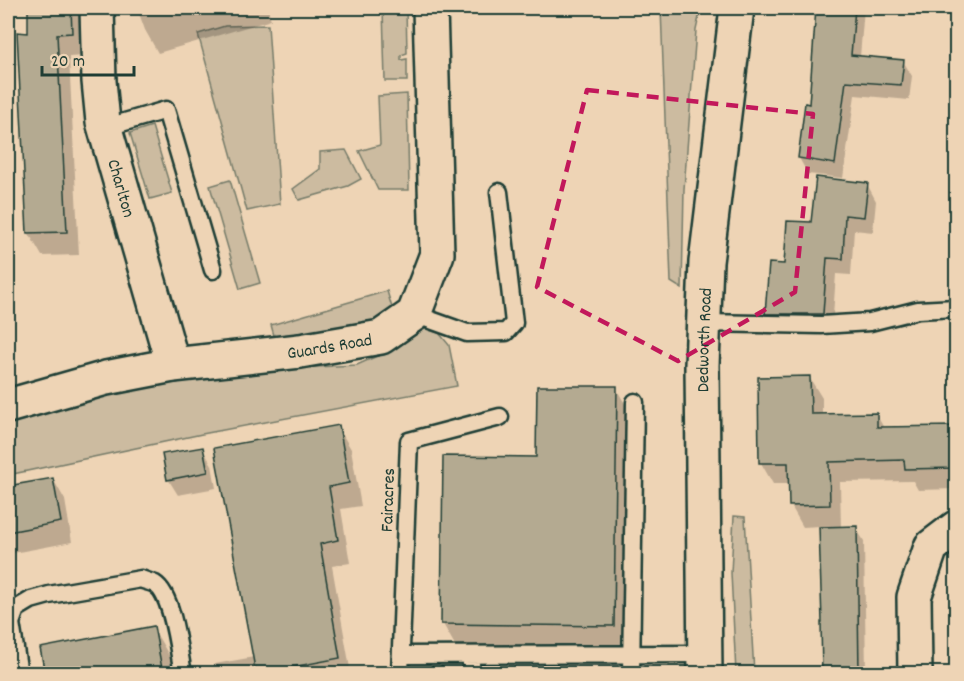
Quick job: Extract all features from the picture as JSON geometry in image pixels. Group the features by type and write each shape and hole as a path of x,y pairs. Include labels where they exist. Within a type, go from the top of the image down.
{"street":[{"name":"Charlton","path":"97,8 99,81 104,128 173,365"},
{"path":"414,314 437,254 430,8"},
{"name":"Dedworth Road","path":"705,664 702,377 706,262 737,8"},
{"name":"Guards Road","path":"8,406 106,378 173,365 300,351 381,337 414,314"},
{"path":"915,674 914,597 932,548 957,528"}],"lane":[{"path":"104,128 166,110 213,270"},
{"path":"414,314 467,333 506,332 514,323 499,192"},
{"path":"704,323 821,325 870,322 918,310 957,308"},
{"path":"631,674 635,402"},
{"name":"Fairacres","path":"400,674 409,441 500,417"},
{"path":"19,674 11,623 16,609 31,600 49,595 141,579 156,584 166,597 173,620 183,674"},
{"path":"401,655 632,655 705,664"},
{"path":"471,655 471,674"}],"highlighted area":[{"path":"587,90 813,114 795,292 678,361 537,287"}],"shaded area":[{"path":"383,8 406,8 407,53 401,55 401,60 407,59 407,81 385,81"},
{"path":"661,8 701,8 696,30 684,189 682,289 671,282"},
{"path":"268,25 280,204 247,211 198,34 225,26"},
{"path":"407,94 409,190 378,190 359,151 380,145 378,96"},
{"path":"152,126 172,193 150,199 130,133"},
{"path":"346,150 361,179 348,186 299,200 293,189 320,169 320,152"},
{"path":"230,180 260,283 240,289 210,186"},
{"path":"387,291 393,311 360,335 275,339 271,325"},
{"path":"426,329 439,333 449,345 457,386 202,434 8,475 8,418 189,373 357,365 386,352 414,332"},
{"path":"734,516 745,517 754,673 736,673 731,573"}],"building":[{"path":"28,8 71,8 72,33 57,34 67,232 27,233 17,32 28,33"},
{"path":"816,8 855,8 851,55 904,60 901,85 846,81 835,164 798,158 805,103 809,104"},
{"path":"816,177 868,183 864,217 845,215 843,259 827,258 823,314 765,314 769,263 784,264 787,221 811,222"},
{"path":"810,376 811,414 877,413 877,427 957,426 957,468 905,469 904,460 829,462 830,505 789,506 788,463 759,463 758,377"},
{"path":"537,386 617,386 614,626 441,624 443,456 536,457"},
{"path":"339,425 349,483 329,487 338,540 320,544 340,658 256,674 214,448"},
{"path":"203,447 208,472 167,480 162,454"},
{"path":"53,478 61,522 8,532 8,486"},
{"path":"857,526 859,674 822,674 819,527"},
{"path":"154,626 163,674 45,674 40,648"}]}
